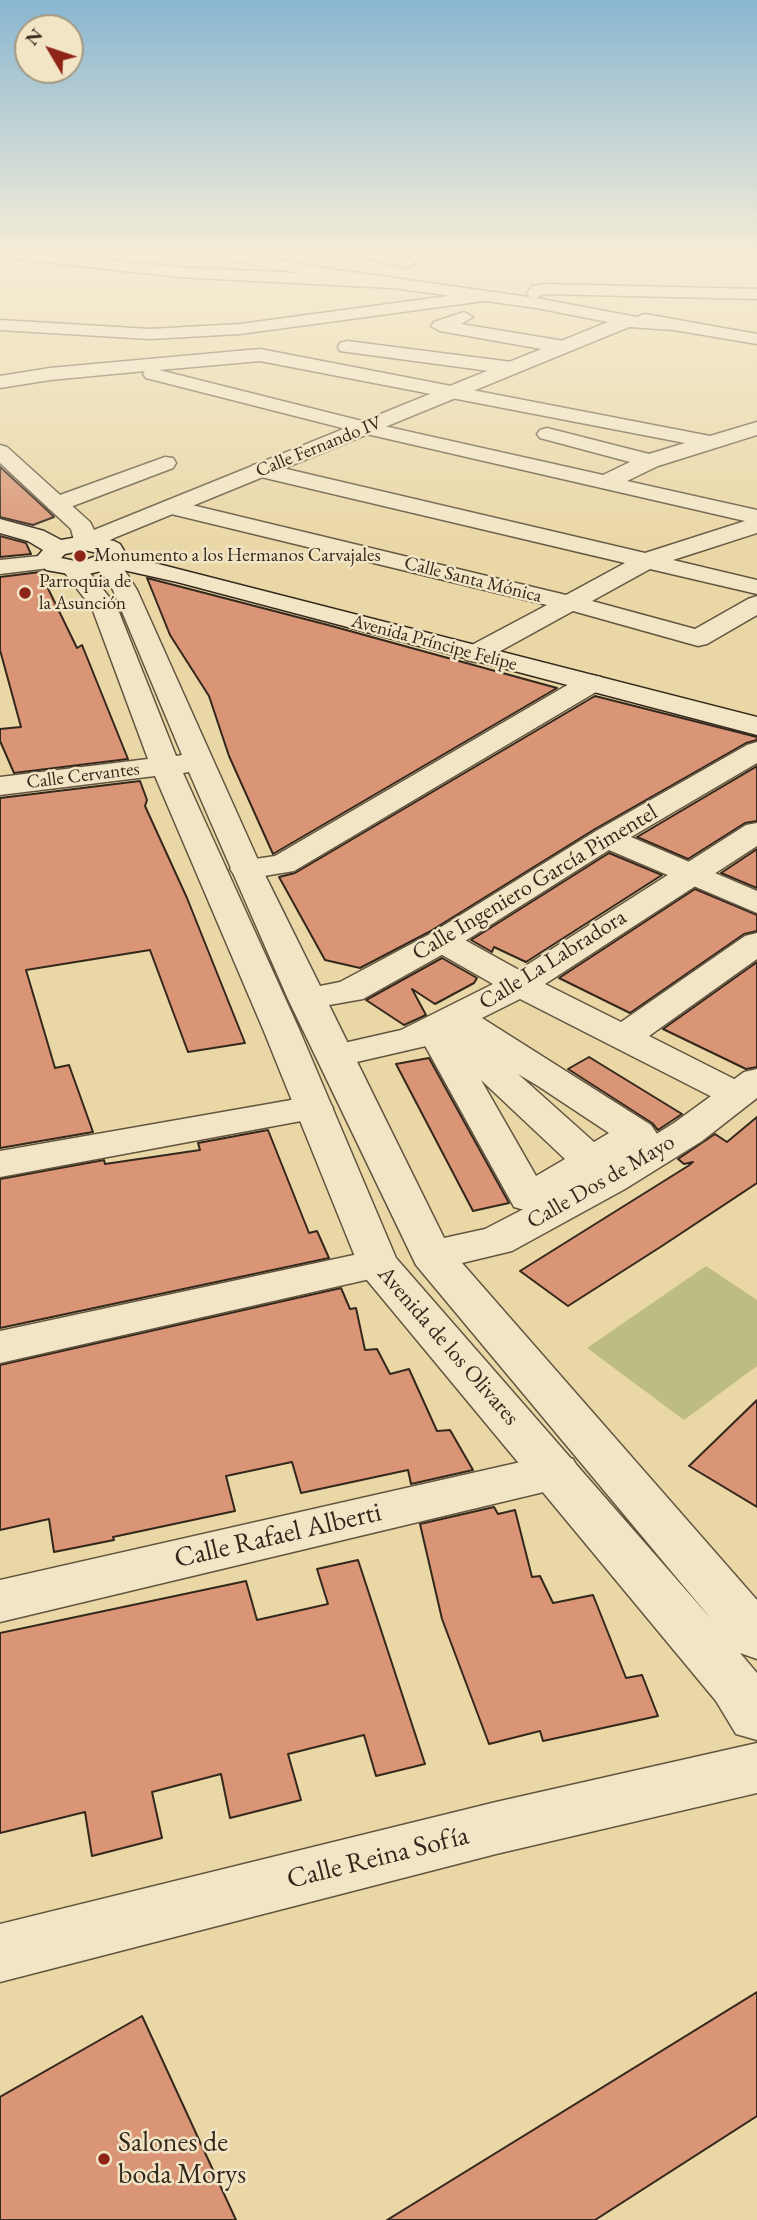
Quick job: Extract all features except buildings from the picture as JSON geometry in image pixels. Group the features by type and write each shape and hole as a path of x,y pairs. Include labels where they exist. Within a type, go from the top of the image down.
{"street":[{"path":"391,353 512,368"},
{"name":"Calle Fernando IV","path":"87,560 106,533 550,353"},
{"path":"0,382 260,355 710,442"},
{"path":"126,367 365,428 757,517"},
{"path":"532,430 650,461"},
{"path":"603,484 650,461 754,431"},
{"path":"0,451 82,527 87,560 0,567"},
{"path":"57,504 165,463"},
{"path":"261,470 757,587"},
{"name":"Calle Santa Mónica","path":"171,507 570,603 698,638 757,604"},
{"path":"475,654 649,560 757,525"},
{"name":"Avenida Príncipe Felipe","path":"0,526 36,536 87,560 180,575 757,726"},
{"name":"Avenida de los Olivares","path":"87,560 182,764 377,1264 735,1685 757,1738"},
{"name":"Avenida de los Olivares","path":"87,560 104,607 182,764 246,869 431,1255 757,1637"},
{"path":"246,869 284,863 591,683"},
{"name":"Calle Ingeniero García Pimentel","path":"306,999 350,991 442,941 607,838 757,751"},
{"name":"Calle Cervantes","path":"0,786 182,764"},
{"name":"Calle La Labradora","path":"335,1056 449,1029 757,832"},
{"path":"607,838 757,903"},
{"path":"442,941 520,985 624,1037 747,1087"},
{"path":"624,1037 757,943"},
{"path":"469,1027 637,1134 600,1171 528,1198 441,1042 449,1029 469,1027"},
{"path":"449,1029 600,1171"},
{"name":"Calle Dos de Mayo","path":"431,1255 497,1241 600,1171 688,1132 747,1087"},
{"path":"0,1164 314,1108"},
{"path":"0,1347 377,1264"},
{"name":"Calle Rafael Alberti","path":"0,1601 556,1472"},
{"name":"Calle Reina Sofía","path":"0,1953 496,1828 757,1738"}],"green space":[{"path":"706,1266 757,1300 757,1366 684,1420 587,1348"}],"place":[{"name":"Monumento a los Hermanos Carvajales","path":"80,556"},
{"name":"Parroquia de la Asunción","path":"25,593"},
{"name":"Salones de boda Morys","path":"104,2159"}]}
